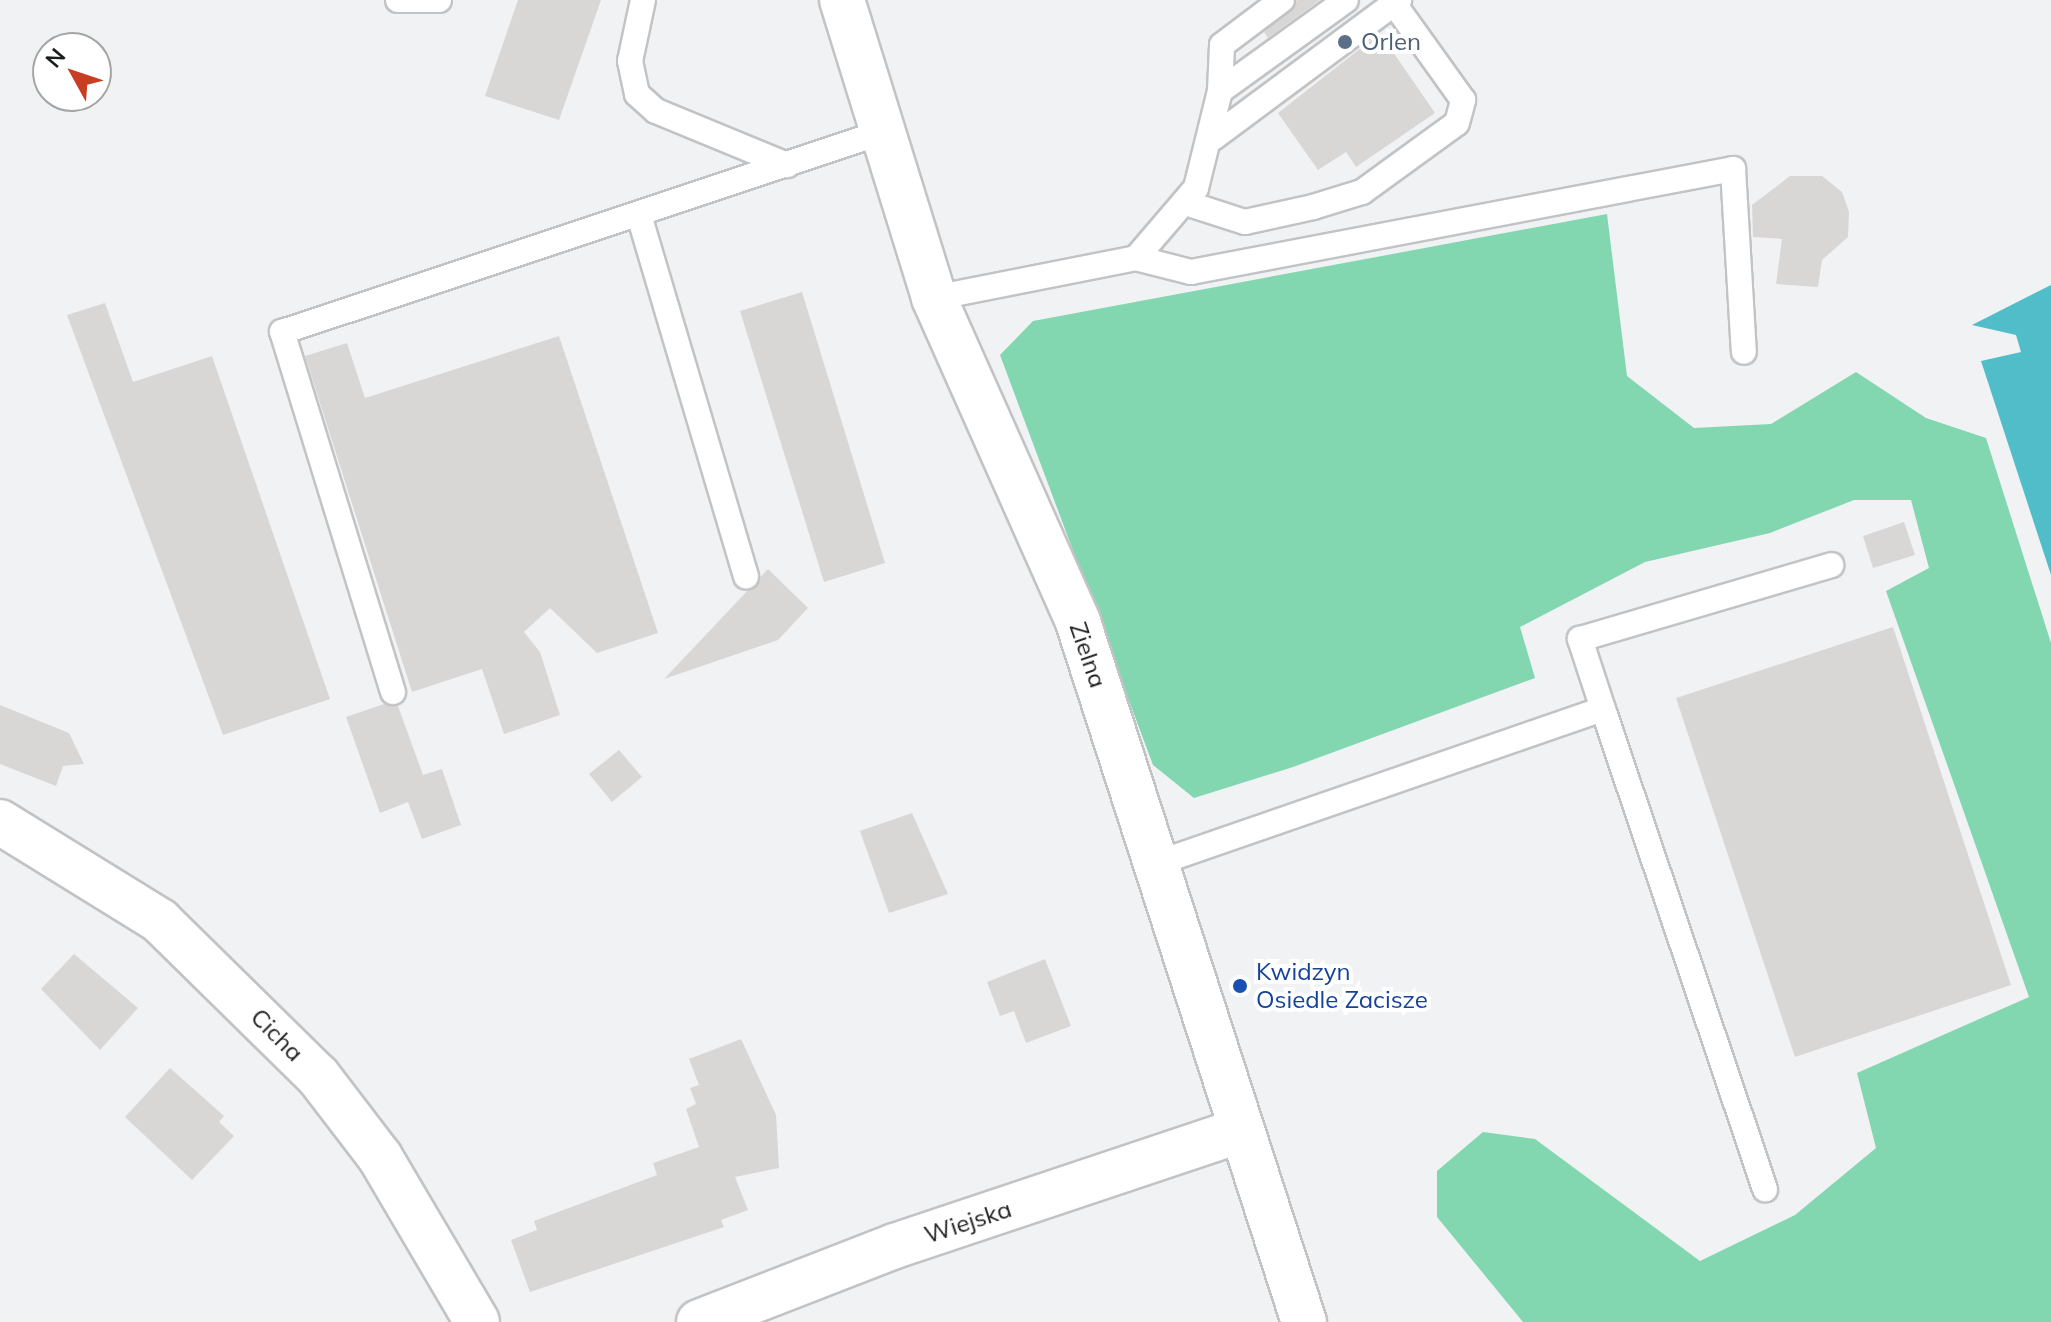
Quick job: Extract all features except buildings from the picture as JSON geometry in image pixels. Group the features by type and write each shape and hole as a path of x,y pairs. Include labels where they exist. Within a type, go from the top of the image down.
{"street":[{"name":"Zielna","path":"842,0 880,133 934,298 1078,622 1304,1322"},
{"name":"Cicha","path":"0,822 160,921 318,1076 380,1157 477,1322"},
{"name":"Wiejska","path":"699,1322 895,1246 1241,1130"}],"lane":[{"path":"398,0 439,0"},
{"path":"643,0 630,61 637,94 656,111 787,165"},
{"path":"1136,258 1186,203 1213,138 1220,91 1222,45 1282,0"},
{"path":"1220,91 1346,0"},
{"path":"1186,203 1245,222 1362,192 1457,123 1463,100 1397,3 1213,138"},
{"path":"393,692 282,332 880,133"},
{"path":"934,298 1136,258 1191,272 1733,169 1744,352"},
{"path":"639,215 746,577"},
{"path":"1765,1189 1580,639 1831,565"},
{"path":"1155,864 1603,709"}],"green space":[{"path":"1607,214 1627,376 1694,428 1771,424 1856,372 1926,418 1986,438 2051,643 2051,1322 1523,1322 1437,1217 1437,1171 1483,1132 1535,1139 1700,1261 1795,1215 1876,1148 1857,1073 2029,997 1886,591 1929,568 1911,500 1854,500 1770,533 1645,562 1520,627 1535,678 1293,767 1194,798 1153,765 1000,355 1033,321"}],"water":[{"path":"2051,285 2051,575 1981,361 2021,352 2016,335 1972,325"}],"place":[{"name":"Orlen","path":"1345,42"},
{"name":"Kwidzyn Osiedle Zacisze","path":"1240,986"}]}
